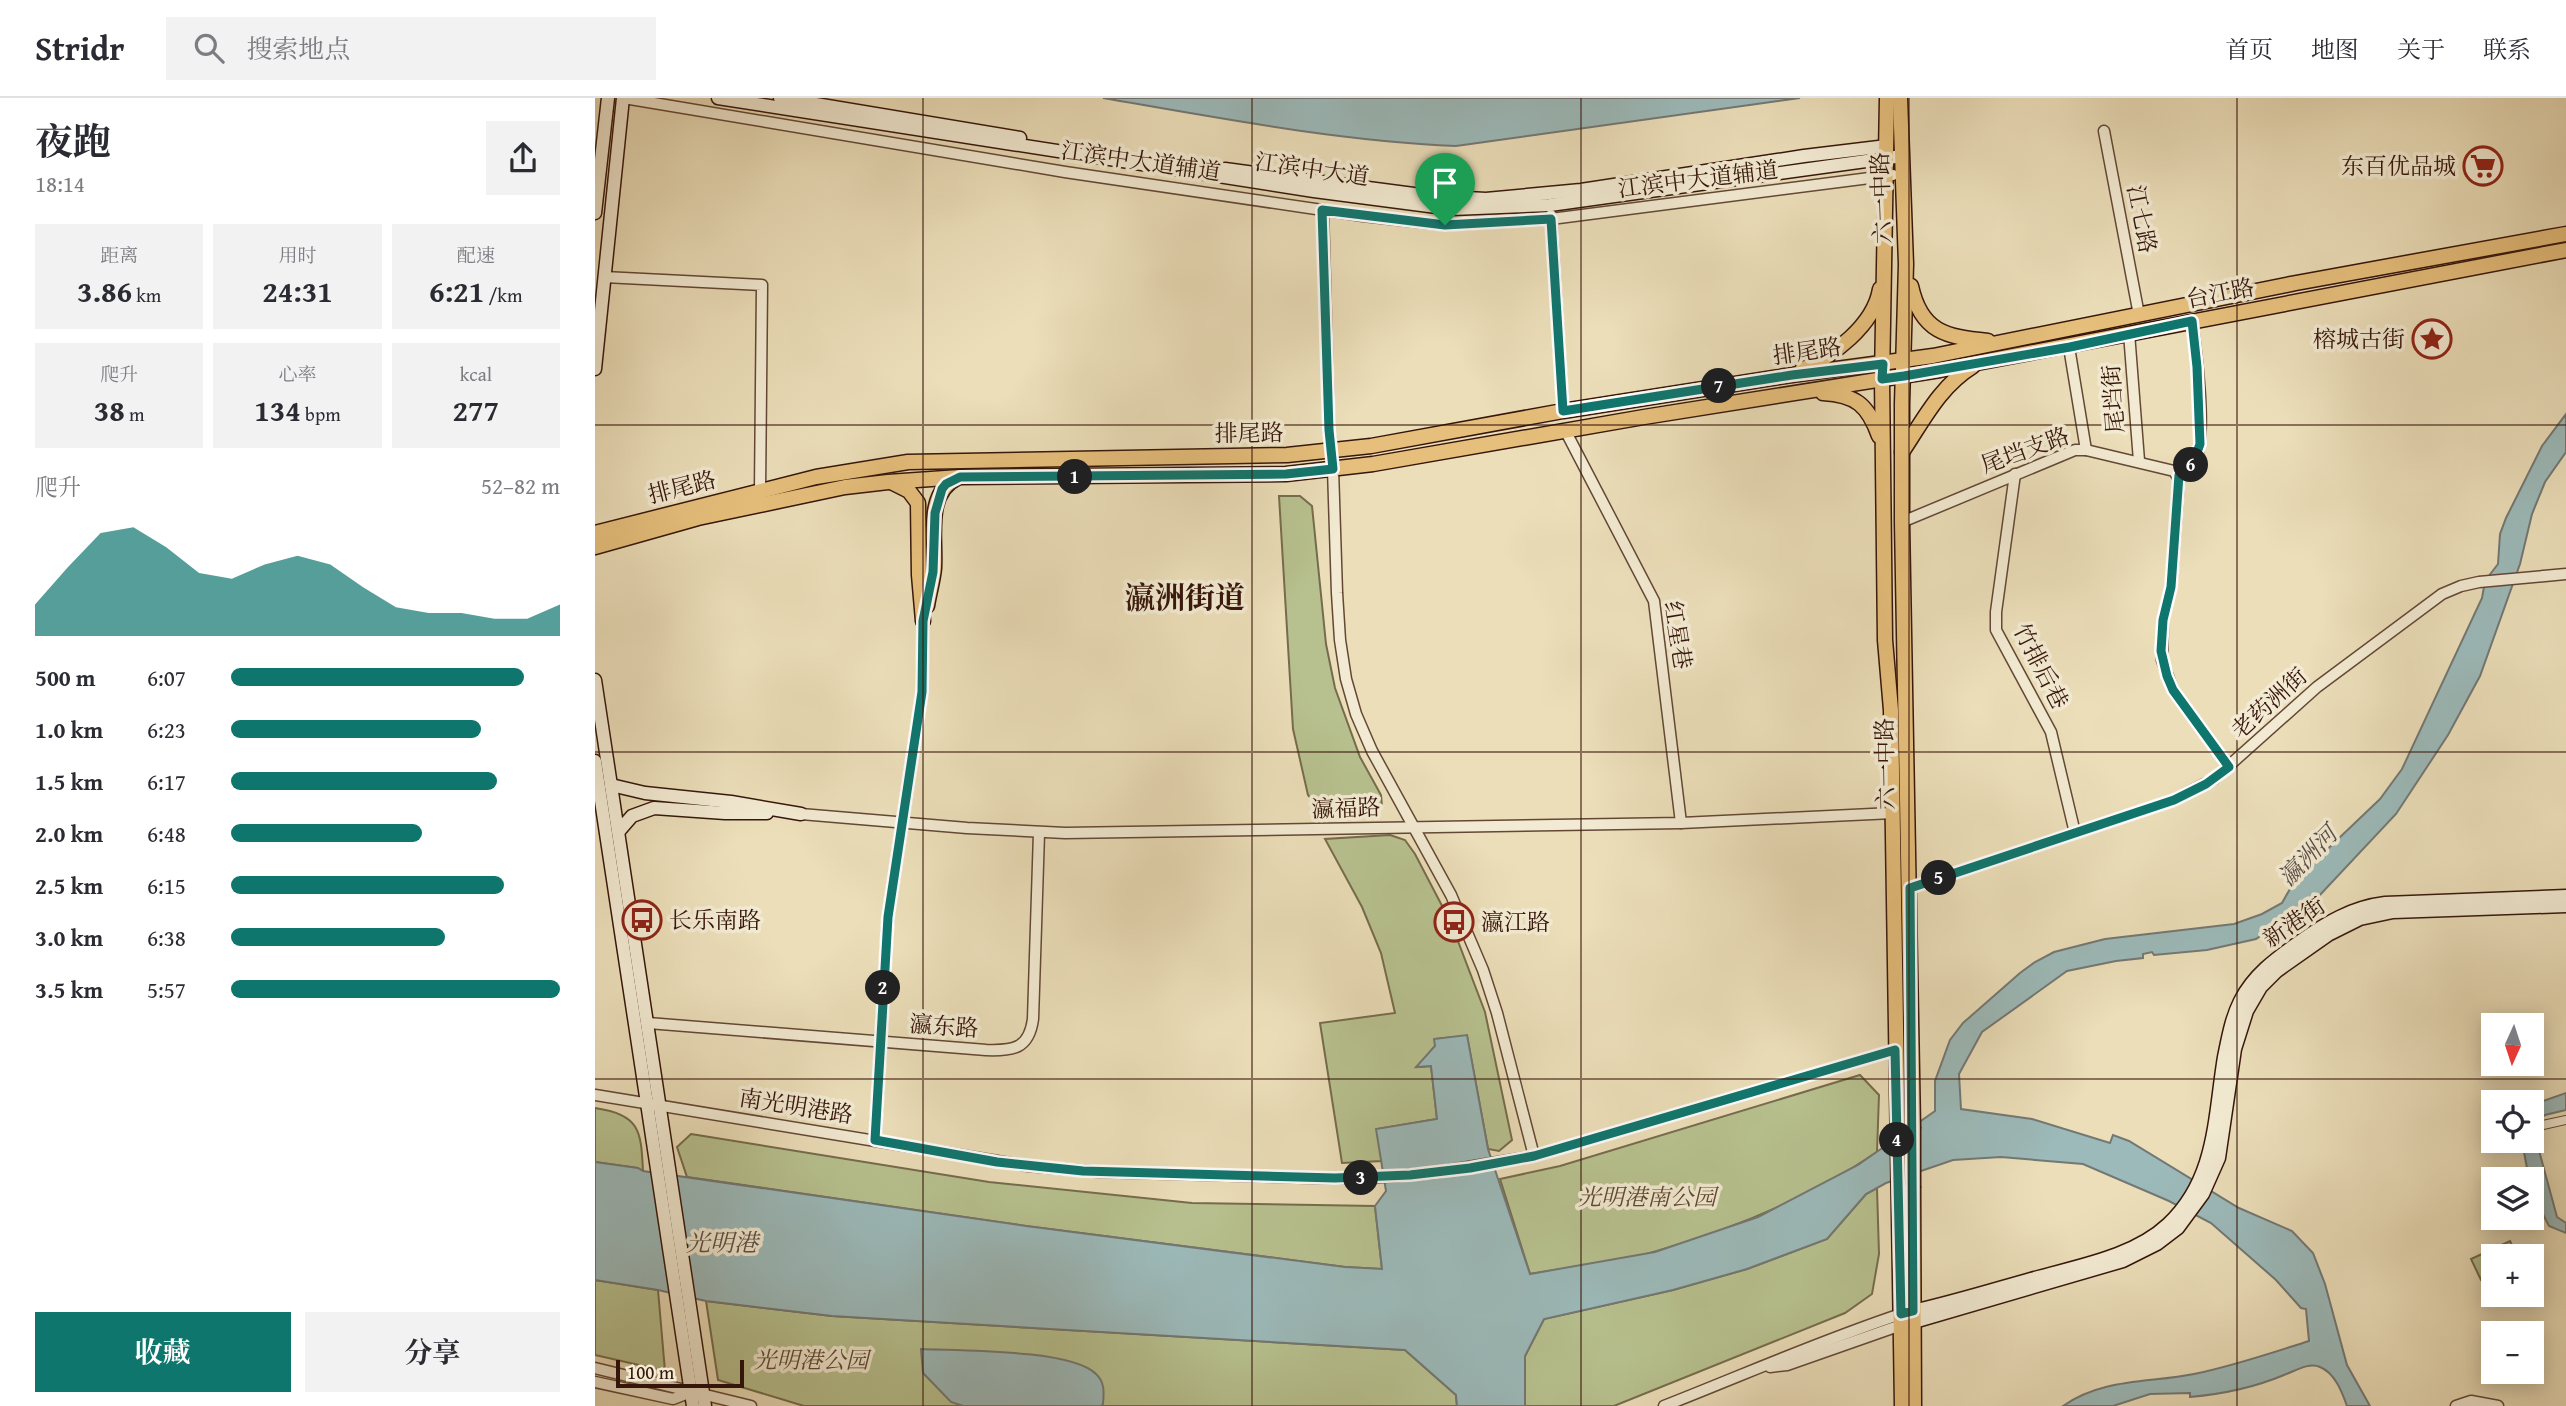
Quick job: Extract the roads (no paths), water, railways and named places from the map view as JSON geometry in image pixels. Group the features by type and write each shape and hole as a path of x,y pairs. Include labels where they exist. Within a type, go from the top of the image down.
{"main road":[{"path":"595,213 608,98"},
{"path":"595,369 624,98"},
{"name":"江滨中大道","path":"718,98 1124,162 1438,207 1485,209 1550,206 1887,152 1903,156"},
{"name":"江滨中大道","path":"780,98 1104,151 1429,197 1486,199 1550,206"},
{"path":"1887,98 1894,121"},
{"path":"1894,121 1900,98"},
{"name":"六一中路","path":"1894,121 1887,152 1883,264 1885,640 1891,710 1898,1196 1914,1406"},
{"name":"六一中路","path":"1894,121 1905,174 1902,522 1913,1127 1913,1188 1902,1406"},
{"name":"台江路","path":"1905,361 2296,283 2566,234"},
{"name":"台江路","path":"1883,371 1904,376 2070,347 2192,321 2566,250"},
{"path":"1792,375 1835,352 1854,333 1879,295 1883,264"},
{"path":"1906,264 1918,309 1936,330 1955,337 2005,343"},
{"name":"排尾路","path":"595,547 698,518 845,487 888,482 960,477 1272,474 1333,469 1793,393 1883,371 1905,361"},
{"path":"1902,454 1931,405 1960,374 1985,362"},
{"name":"排尾路","path":"595,533 846,470 918,461 1331,452 1563,411 1792,375 1883,371"},
{"path":"1793,393 1838,394 1858,402 1872,418 1883,452"},
{"path":"923,621 919,575 927,533 940,494 946,484 960,477"},
{"path":"888,482 903,487 916,498 927,533"},
{"path":"595,680 648,1023 654,1104"},
{"path":"595,761 654,1104 700,1397 693,1406"},
{"path":"611,785 645,793 731,802 801,814"},
{"path":"619,831 632,816 654,808 725,813 801,814"},
{"name":"新港街","path":"2206,1178 2232,1021 2248,988 2276,958 2326,923 2368,905 2408,901 2566,896"},
{"name":"新港街","path":"2206,1178 2221,1149 2239,1030 2256,994 2283,965 2337,929 2377,914 2566,906"},
{"path":"1907,1318 2123,1261 2157,1244 2174,1225 2193,1192 2206,1178"}],"street":[{"name":"江滨中大道辅道","path":"624,98 1065,172 1322,210 1445,225 1550,206 1887,182 1905,174"},
{"name":"江七路","path":"2104,131 2139,315"},
{"path":"1550,206 1563,411"},
{"path":"1322,210 1339,640 1346,679 1356,714 1370,745 1451,895 1483,970 1497,1013 1534,1156"},
{"path":"604,277 762,285 761,490"},
{"path":"2192,321 2200,444 2195,458 2179,475 2171,587 2163,620 2162,660 2173,690 2229,767"},
{"name":"尾垱街","path":"2129,334 2139,461"},
{"path":"2070,347 2086,450"},
{"name":"红星巷","path":"1565,430 1654,601 1681,823"},
{"name":"尾垱支路","path":"1902,522 2070,452 2086,450 2139,461 2168,468 2179,475"},
{"name":"竹排后巷","path":"2015,474 1996,612 1996,630 2051,732 2075,833"},
{"name":"老药洲街","path":"1910,888 2174,800 2206,784 2229,767 2317,687 2435,600 2461,586 2485,581 2566,574"},
{"path":"875,1140 888,917 922,692 923,621"},
{"name":"瀛福路","path":"801,814 1039,833 1681,823 1893,813"},
{"name":"瀛东路","path":"648,1023 1011,1050 1024,1043 1033,1019 1039,833"},
{"name":"南光明港路","path":"595,1094 997,1162 1068,1170 1370,1178 1421,1174 1534,1156 1895,1050"},
{"path":"2544,1125 2566,1120"},
{"path":"1664,1406 1760,1368 1787,1364 1907,1318"},
{"path":"595,1368 674,1385 700,1397"},
{"path":"595,1382 673,1399 700,1397 751,1406"},
{"path":"2456,1406 2476,1401 2498,1406"}],"water":[{"path":"1103,98 1800,98 1456,146 1323,134"},
{"name":"光明港","path":"2566,414 2566,452 2545,482 2532,514 2520,564 2480,676 2448,735 2396,814 2319,896 2256,939 2207,950 2154,955 2152,952 2143,954 2143,958 2067,971 1982,1032 1959,1074 1961,1109 2032,1119 2110,1143 2113,1135 2129,1141 2239,1208 2292,1231 2313,1253 2325,1284 2347,1365 2370,1406 2347,1406 2330,1374 2320,1367 2311,1366 2250,1387 2215,1394 2190,1397 2190,1393 2150,1394 2113,1406 2063,1406 2094,1390 2209,1371 2309,1341 2306,1309 2301,1308 2276,1280 2211,1223 2169,1201 2083,1164 2001,1157 1953,1160 1886,1183 1866,1194 1827,1239 1747,1269 1673,1290 1544,1319 1525,1356 1525,1406 1457,1406 1456,1395 1405,1350 832,1316 706,1301 595,1280 595,1162 1026,1226 1345,1267 1382,1269 1375,1206 1386,1191 1376,1129 1437,1119 1431,1066 1416,1067 1435,1046 1434,1039 1467,1035 1488,1149 1530,1274 1655,1252 1758,1217 1858,1165 1935,1111 1935,1081 1950,1040 1963,1023 2035,962 2054,952 2105,939 2234,924 2282,903 2295,880 2380,799 2402,769 2482,598 2485,581 2498,564 2500,534 2506,518 2542,446"},
{"path":"2566,1093 2566,1110 2544,1116 2544,1101"},
{"path":"2524,1153 2540,1153 2543,1167 2527,1167"},
{"path":"2544,1169 2557,1217 2566,1223 2566,1233 2549,1226 2544,1216"},
{"path":"921,1349 1013,1353 1063,1360 1083,1366 1099,1377 1103,1388 1103,1404 963,1406 951,1402 923,1373"}],"place":[{"name":"东百优品城","path":"2483,166"},
{"name":"榕城古街","path":"2432,339"},
{"name":"长乐南路","path":"642,920"},
{"name":"瀛江路","path":"1454,922"}],"district":[{"name":"瀛洲街道","path":"1185,598"}],"water label":[{"name":"瀛洲河","path":"2308,856"}],"park label":[{"name":"光明港南公园","path":"1647,1197"},
{"name":"光明港公园","path":"811,1360"}]}
